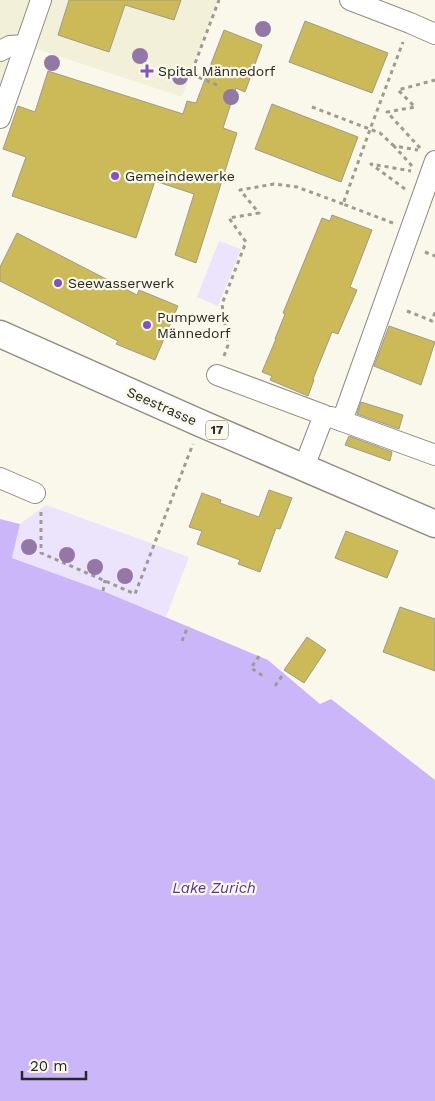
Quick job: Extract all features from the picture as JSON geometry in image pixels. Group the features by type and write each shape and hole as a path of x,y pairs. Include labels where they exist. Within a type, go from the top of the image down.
{"main road":[{"name":"Seestrasse","path":"0,334 435,524"}],"street":[{"path":"0,118 41,0"},
{"path":"350,0 435,34"},
{"path":"0,50 10,46 25,45"},
{"path":"304,467 333,418 435,161"},
{"path":"217,375 435,455"},
{"path":"0,478 35,493"}],"path":[{"path":"217,85 191,74 219,0"},
{"path":"343,204 396,63"},
{"path":"394,146 422,150 387,112 415,107 398,90 435,80"},
{"path":"312,106 380,133 416,171 370,164 412,194"},
{"path":"217,375 228,344 222,304 246,242 229,218 259,213 240,190 274,184 297,187 394,224 397,215"},
{"path":"425,252 435,256"},
{"path":"407,311 432,321 435,312"},
{"path":"35,493 41,512 41,553 135,594 196,436"},
{"path":"102,591 105,580"},
{"path":"182,641 188,626"},
{"path":"259,656 251,668 263,676"},
{"path":"275,686 284,673"}],"shaded area":[{"name":"Spital Männedorf","path":"0,0 218,0 182,97 25,45 0,118"},
{"path":"219,241 241,249 218,306 197,297"},
{"path":"46,505 189,557 166,617 103,591 12,558 20,524"}],"water":[{"name":"Lake Zurich","path":"0,519 20,524 12,558 103,591 268,660 320,704 331,699 435,780 435,1101 0,1101"}],"building":[{"path":"69,0 181,0 174,20 125,5 109,52 58,35"},
{"path":"305,21 388,53 372,93 289,62"},
{"path":"224,30 262,45 245,92 236,88 223,128 237,133 196,263 175,255 194,194 155,181 136,238 12,196 26,157 3,149 18,106 35,112 48,71 183,114 187,101 196,103"},
{"path":"272,104 358,137 341,182 255,149"},
{"path":"332,215 372,230 350,287 357,290 338,334 332,332 308,396 270,380 272,376 262,372 285,314 283,313 322,218 330,221"},
{"path":"17,233 137,295 139,290 178,306 155,360 116,344 118,341 0,281 0,267"},
{"path":"389,326 435,342 421,385 374,366"},
{"path":"361,402 403,415 399,429 357,414"},
{"path":"349,436 392,452 390,461 345,445"},
{"path":"269,490 292,498 280,529 276,528 260,572 238,564 240,560 197,544 202,531 189,527 202,493 221,500 220,503 259,517"},
{"path":"346,531 398,551 387,578 335,558"},
{"path":"400,607 435,619 435,671 383,652"},
{"path":"307,637 326,650 304,683 284,670"}],"place":[{"name":"Spital Männedorf","path":"147,71"},
{"name":"Gemeindewerke","path":"115,176"},
{"name":"Seewasserwerk","path":"58,283"},
{"name":"Pumpwerk Männedorf","path":"147,325"}]}
